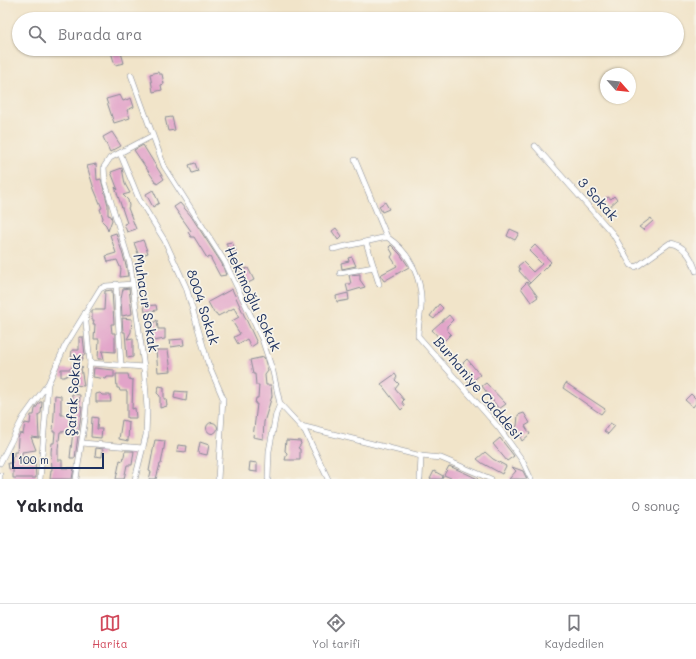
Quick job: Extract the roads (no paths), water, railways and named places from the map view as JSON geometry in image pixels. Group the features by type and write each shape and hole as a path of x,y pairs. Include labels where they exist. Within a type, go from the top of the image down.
{"street":[{"name":"Hekimoğlu Sokak","path":"131,75 164,166 225,262 262,339 280,404"},
{"name":"Muhacır Sokak","path":"135,479 146,435 147,408 144,367 130,264 105,182 104,167 110,158 152,136"},
{"name":"3 Sokak","path":"535,146 613,234 631,265 635,267 639,265 670,243 683,248 693,263 696,271"},
{"name":"8004 Sokak","path":"120,153 139,199 165,241 186,287 208,363 223,398 218,479"},
{"name":"Burhaniye Caddesi","path":"355,160 387,238 395,242 407,256 415,269 420,289 418,336 499,428 522,460 531,479"},
{"path":"333,249 350,244 387,238"},
{"path":"366,242 380,284"},
{"path":"340,273 374,267"},
{"path":"0,462 23,418 48,384 65,346 100,289 116,284 133,284"},
{"path":"116,284 121,365"},
{"name":"Şafak Sokak","path":"76,479 82,443 90,363 85,313"},
{"path":"90,363 144,367"},
{"path":"40,479 48,384"},
{"path":"268,479 269,451 276,414 280,404 301,426 328,479"},
{"path":"301,426 421,456 442,458 491,479"},
{"path":"82,443 143,448"},
{"path":"420,479 421,456"}]}
